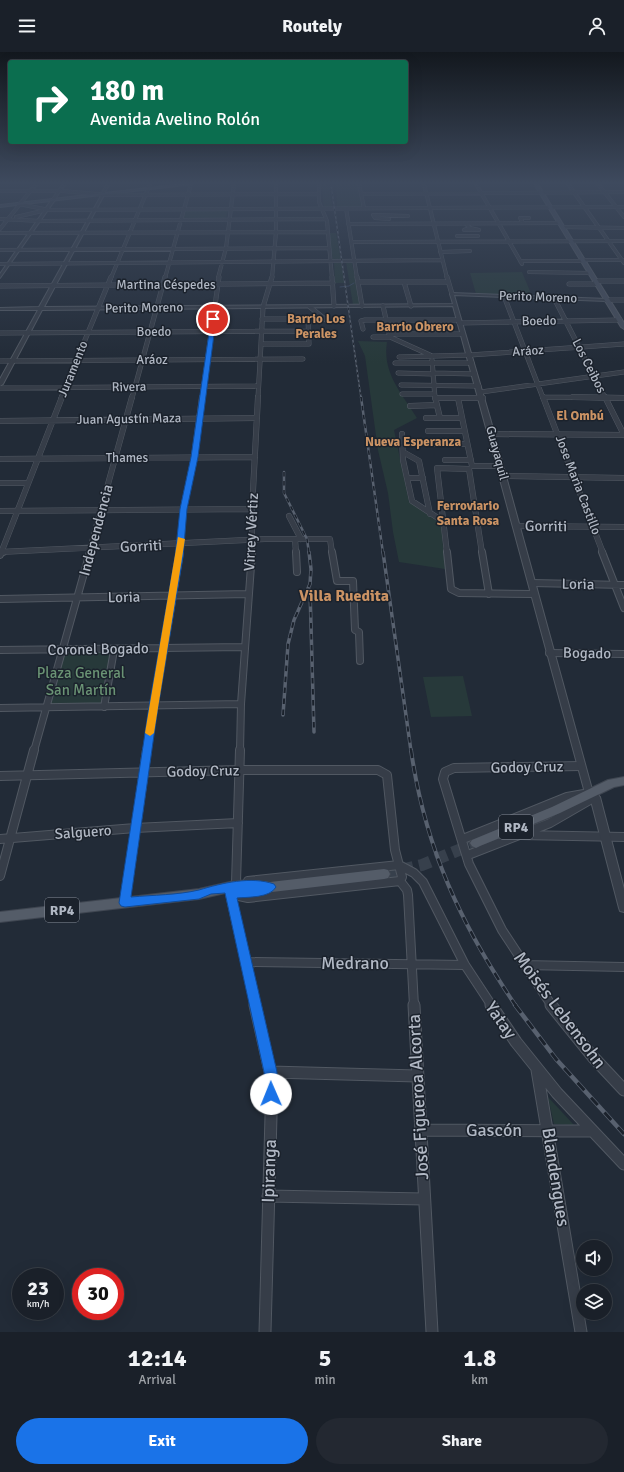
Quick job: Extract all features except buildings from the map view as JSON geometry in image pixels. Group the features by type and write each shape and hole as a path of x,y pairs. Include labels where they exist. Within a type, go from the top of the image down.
{"main road":[{"path":"572,244 624,327"},
{"name":"RP4","path":"476,843 556,810 575,806 592,795 617,787 624,781"},
{"name":"RP4","path":"0,917 199,894 212,896 232,888 261,891 270,887 384,874"}],"street":[{"path":"0,276 23,244"},
{"path":"0,384 76,244"},
{"name":"Juramento","path":"0,553 18,510 36,458 125,244"},
{"name":"Independencia","path":"0,876 61,649 91,549 149,332 175,244"},
{"path":"125,903 135,828 181,544 183,509 194,457 205,386 217,285 227,244"},
{"name":"Virrey Vértiz","path":"232,888 238,824 241,704 247,594 252,540 252,509 262,307 271,285 275,244"},
{"path":"328,244 332,262 334,306"},
{"path":"353,244 362,306"},
{"name":"Guayaquil","path":"437,244 493,434 549,652 581,766 605,837 624,908"},
{"path":"510,244 521,263 582,260 623,261"},
{"path":"611,244 623,261"},
{"path":"0,250 329,248"},
{"path":"440,252 470,251"},
{"path":"0,264 442,260"},
{"path":"529,272 590,273"},
{"path":"569,284 624,281"},
{"path":"358,282 448,282"},
{"path":"404,282 411,306"},
{"name":"Martina Céspedes","path":"0,286 271,285 333,283"},
{"name":"Perito Moreno","path":"452,294 624,300"},
{"name":"Jose Maria Castillo","path":"504,296 624,608"},
{"name":"Los Ceibos","path":"554,298 624,435"},
{"name":"Perito Moreno","path":"0,309 455,305"},
{"path":"383,306 389,335"},
{"path":"310,307 326,320"},
{"path":"321,316 331,316"},
{"path":"261,344 309,344 308,319 262,319"},
{"name":"Boedo","path":"363,329 362,320 515,322 620,320"},
{"name":"Boedo","path":"0,333 308,331"},
{"path":"373,337 389,335 463,334"},
{"path":"389,335 432,356 435,396 440,418"},
{"name":"Aráoz","path":"399,357 470,355 624,344"},
{"name":"Aráoz","path":"0,361 303,359"},
{"path":"395,363 472,363"},
{"path":"400,384 480,389 538,384 624,372"},
{"path":"398,374 475,374"},
{"name":"Rivera","path":"0,388 258,386"},
{"path":"402,394 458,398 483,398"},
{"path":"543,397 624,398"},
{"path":"458,398 471,465 489,594"},
{"path":"410,406 437,406"},
{"name":"Juan Agustín Maza","path":"0,421 257,418"},
{"path":"426,418 462,418"},
{"path":"428,431 464,431"},
{"path":"402,434 403,452 412,501 444,522"},
{"path":"493,434 624,435"},
{"path":"434,444 467,444"},
{"path":"403,452 419,461 430,514"},
{"name":"Thames","path":"0,459 255,457"},
{"path":"445,460 471,465"},
{"path":"500,466 471,465 437,468 451,589 459,593 534,594"},
{"path":"503,476 624,478"},
{"path":"407,478 423,478"},
{"path":"0,483 28,483"},
{"path":"0,511 252,509"},
{"path":"289,516 298,539 297,572"},
{"name":"Gorriti","path":"516,526 624,527"},
{"name":"Gorriti","path":"0,553 252,540 330,539 336,581 353,581 355,630 359,632 361,651 360,661"},
{"name":"Loria","path":"532,584 624,584"},
{"name":"Loria","path":"0,599 247,594"},
{"name":"Coronel Bogado","path":"0,650 114,650 244,647"},
{"path":"104,707 114,650"},
{"name":"Bogado","path":"549,652 624,654"},
{"path":"0,708 154,707 241,704"},
{"name":"Godoy Cruz","path":"449,770 581,766"},
{"name":"Godoy Cruz","path":"0,776 239,770 378,770 383,772"},
{"name":"Moisés Lebensohn","path":"449,770 443,775 443,779 468,855 469,864 502,930 524,965 566,1025 592,1057 624,1090"},
{"name":"José Figueroa Alcorta","path":"383,772 387,775 395,850 402,878 400,881 407,890 432,1332"},
{"path":"468,855 579,809 592,795"},
{"path":"463,839 567,797 592,795"},
{"name":"Salguero","path":"0,839 135,828 238,824"},
{"path":"519,835 624,837"},
{"path":"232,888 381,866 399,865"},
{"name":"Yatay","path":"399,865 414,873 422,882 465,965 488,1002 537,1070 624,1164"},
{"path":"232,888 248,898 400,881"},
{"name":"Ipiranga","path":"232,888 245,962 271,1072 265,1332"},
{"name":"Medrano","path":"245,962 411,963 465,965"},
{"path":"524,965 624,967"},
{"name":"Blandengues","path":"537,1070 581,1332"},
{"path":"271,1072 417,1076"},
{"name":"Gascón","path":"420,1130 592,1131"},
{"path":"268,1196 424,1199"}],"green space":[{"path":"330,244 338,244 341,261 333,260"},
{"path":"342,262 344,283 335,283 334,263"},
{"path":"346,262 352,263 361,305 353,305"},
{"path":"522,272 532,296 476,294 470,273"},
{"path":"358,341 387,342 387,364 390,373 394,383 417,418 394,430 409,502 441,524 445,569 399,562 393,532 388,493 378,450 365,356"},
{"name":"Plaza General San Martín","path":"68,651 111,652 101,706 50,706 64,653"},
{"path":"463,676 472,716 431,717 423,677"},
{"path":"548,1097 574,1125 554,1124"}],"waterway":[{"path":"340,287 349,286 354,283"}],"tunnel":[{"path":"384,874 422,865 476,843"}],"railway":[{"path":"339,244 361,398"},
{"path":"361,397 383,553"},
{"path":"284,472 284,493 307,539 309,553"},
{"path":"283,715 288,644 294,620 310,584 311,569 309,552"},
{"path":"383,552 411,751"},
{"path":"310,590 314,732"},
{"path":"411,750 417,786 426,820 436,853 448,884 478,946 516,1006"},
{"path":"515,1005 556,1059 624,1134"}],"slow traffic":[{"path":"150,733 181,539"}],"district":[{"name":"Barrio Los Perales","path":"316,326"},
{"name":"Barrio Obrero","path":"415,327"},
{"name":"El Ombú","path":"580,416"},
{"name":"Nueva Esperanza","path":"413,442"},
{"name":"Ferroviario Santa Rosa","path":"468,514"},
{"name":"Villa Ruedita","path":"344,596"}],"route":[{"path":"213,319 194,457 183,509 181,544 135,828 125,903 199,894 210,890 261,885 270,887 261,891 230,894 271,1072 271,1094"}]}
